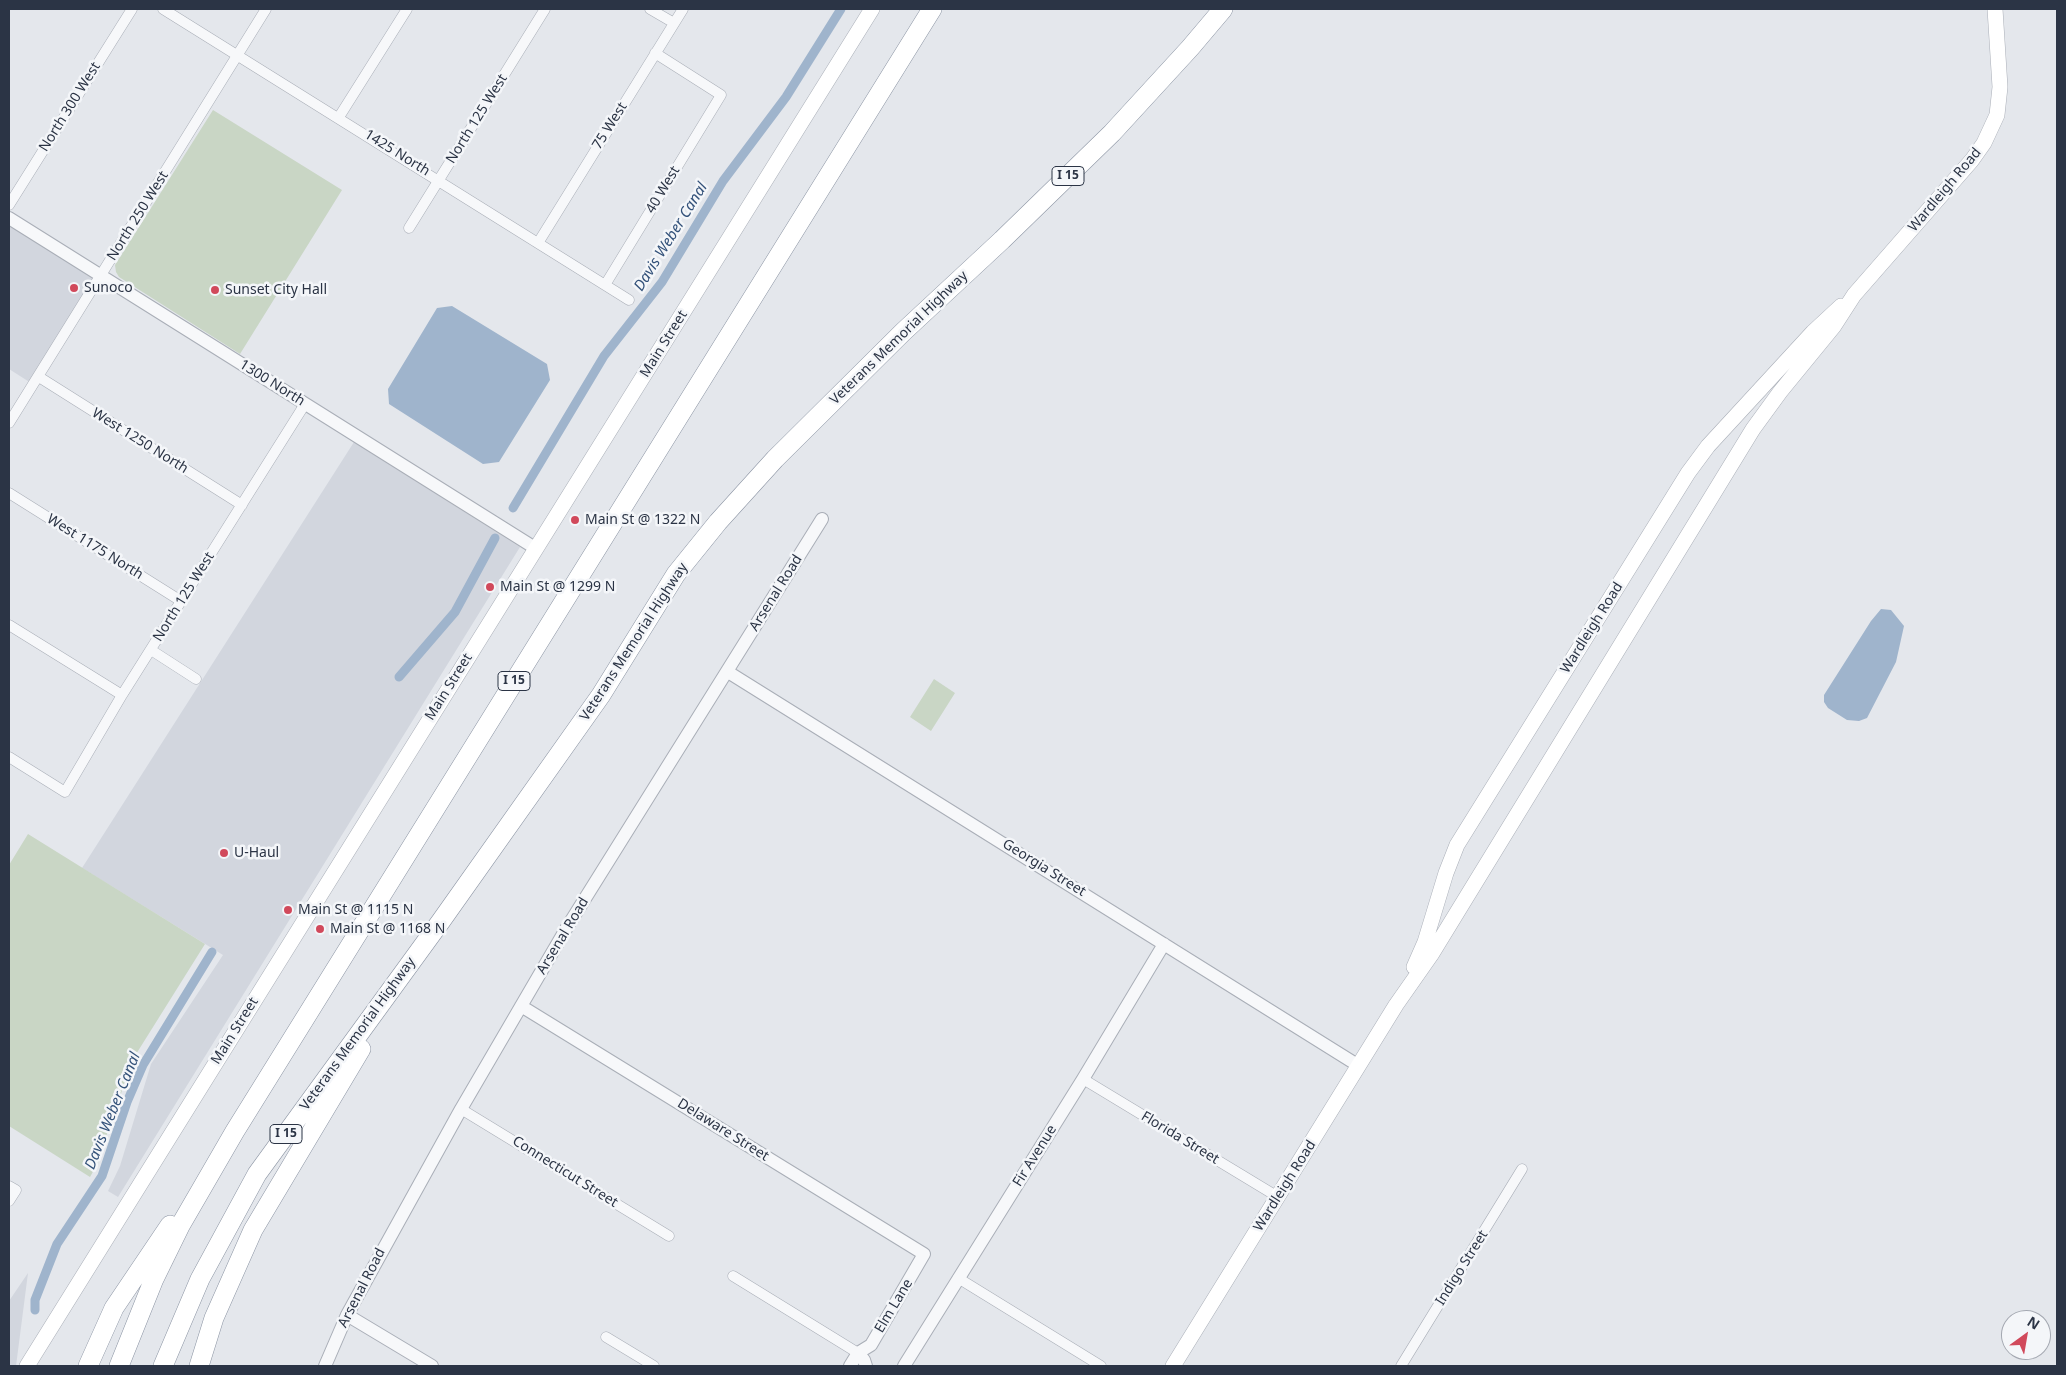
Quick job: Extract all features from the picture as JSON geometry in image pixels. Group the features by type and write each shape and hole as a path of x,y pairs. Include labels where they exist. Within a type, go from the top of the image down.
{"highway":[{"name":"I 15","path":"119,1366 154,1279 180,1226 235,1131 932,9"},
{"name":"Veterans Memorial Highway","path":"163,1366 200,1279 258,1174 601,695 676,574 718,522 775,459 903,332 1002,240 1112,133 1223,9"},
{"path":"199,1366 214,1318 253,1230 337,1088 441,921"},
{"path":"88,1366 114,1308 134,1276 235,1131"}],"main road":[{"name":"Main Street","path":"27,1366 872,9"},
{"name":"Wardleigh Road","path":"1396,1005 1425,942 1446,873 1458,846 1688,473 1708,446 1813,332 1854,295 1972,160 1989,134 1996,115 2000,87 1995,9"},
{"name":"Wardleigh Road","path":"1173,1366 1396,1005 1431,954 1753,429 1780,392 1834,326 1854,295"}],"street":[{"name":"North 300 West","path":"9,205 132,9"},
{"name":"1425 North","path":"163,9 630,300"},
{"name":"North 250 West","path":"9,423 266,9"},
{"path":"339,117 407,9"},
{"name":"North 125 West","path":"409,228 545,9"},
{"path":"650,9 674,23"},
{"name":"75 West","path":"538,243 683,9"},
{"name":"40 West","path":"605,285 721,95 655,53"},
{"name":"1300 North","path":"9,218 535,548"},
{"name":"West 1250 North","path":"39,377 242,505"},
{"name":"North 125 West","path":"9,757 65,792 122,695 305,404"},
{"name":"West 1175 North","path":"9,493 181,601"},
{"name":"Arsenal Road","path":"325,1366 347,1315 461,1108 571,921 822,519"},
{"path":"9,625 122,695"},
{"path":"151,650 196,679"},
{"name":"Georgia Street","path":"728,672 1359,1066"},
{"name":"Fir Avenue","path":"904,1366 1083,1079 1164,944"},
{"name":"Delaware Street","path":"521,1006 924,1254"},
{"name":"Florida Street","path":"1083,1079 1278,1197"},
{"name":"Connecticut Street","path":"461,1108 669,1236"},
{"name":"Indigo Street","path":"1401,1366 1522,1169"},
{"path":"9,1201 12,1188"},
{"name":"Elm Lane","path":"850,1366 858,1353 871,1345 924,1254"},
{"path":"733,1276 858,1353 866,1366"},
{"path":"958,1278 1101,1366"},
{"path":"347,1315 432,1366"},
{"path":"606,1337 654,1366"}],"shaded area":[{"path":"9,224 98,279 31,383 9,369"},
{"path":"354,442 520,547 118,1197 108,1191 120,1166 151,1064 223,955 82,868"},
{"path":"28,1273 16,1366 9,1366 9,1301"}],"green space":[{"path":"213,110 342,190 240,354 119,277 115,265"},
{"path":"934,679 955,693 931,731 910,717"},
{"path":"28,834 205,944 133,1059 102,1148 100,1159 90,1177 9,1126 9,865"}],"water":[{"path":"452,306 547,364 550,380 499,462 483,464 389,404 388,389 437,308"},
{"path":"1881,609 1891,610 1904,626 1896,662 1867,718 1859,721 1847,720 1828,708 1824,702 1824,695 1871,621"}],"waterway":[{"name":"Davis Weber Canal","path":"513,508 604,356 662,282 723,181 786,97 841,9"},
{"name":"Davis Weber Canal","path":"399,677 455,612 495,538"},
{"name":"Davis Weber Canal","path":"35,1310 35,1300 57,1244 102,1176 127,1102 143,1065 212,952"}],"place":[{"name":"Sunoco","path":"74,288"},
{"name":"Sunset City Hall","path":"215,290"},
{"name":"Main St @ 1322 N","path":"575,520"},
{"name":"Main St @ 1299 N","path":"490,587"},
{"name":"U-Haul","path":"224,853"},
{"name":"Main St @ 1115 N","path":"288,910"},
{"name":"Main St @ 1168 N","path":"320,929"}]}
